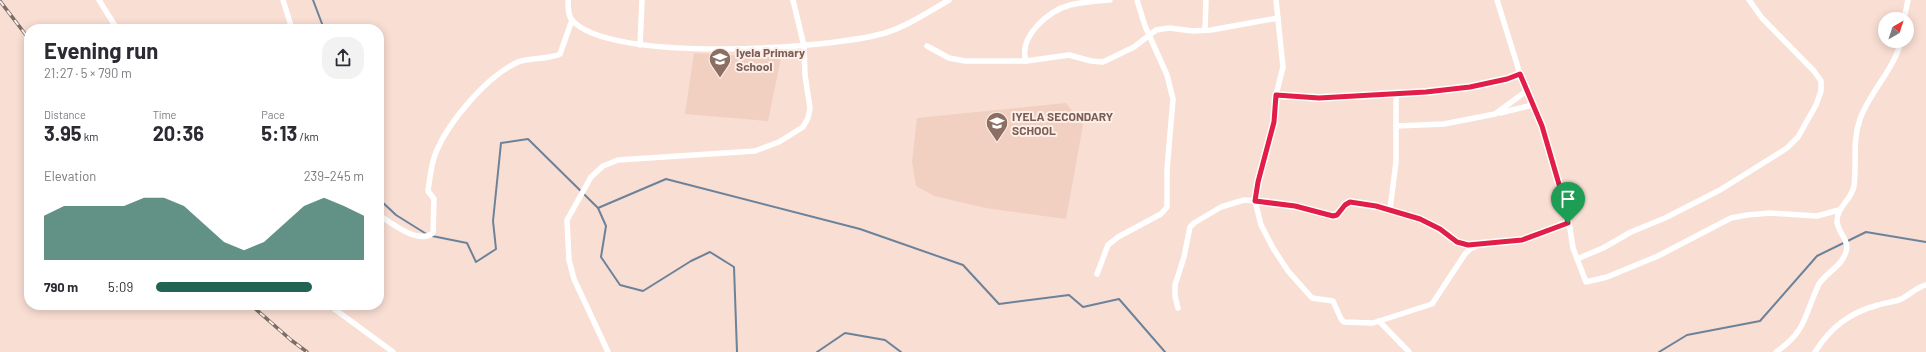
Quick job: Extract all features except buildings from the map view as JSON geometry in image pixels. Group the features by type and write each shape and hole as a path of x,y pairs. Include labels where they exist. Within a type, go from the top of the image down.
{"street":[{"path":"99,0 115,24"},
{"path":"283,0 290,24"},
{"path":"568,0 569,15 572,20 583,29 608,38 640,45 735,50 804,46 854,40 885,34 918,19 949,0"},
{"path":"640,45 642,0"},
{"path":"608,352 574,279 571,266 567,220 575,203 591,177 603,166 618,160 754,151 779,142 792,135 803,126 808,118 810,108 805,75 804,46 793,0"},
{"path":"1026,61 1024,53 1026,42 1042,22 1052,14 1070,5 1110,0"},
{"path":"1097,274 1108,245 1118,237 1161,214 1167,207 1167,170 1173,99 1165,70 1148,34 1137,0"},
{"path":"1205,30 1206,0"},
{"path":"1276,0 1283,67 1276,95 1274,122 1258,182 1255,201 1261,225 1273,248 1288,271 1312,298 1332,301 1344,322 1367,324 1432,304 1470,249 1481,244"},
{"path":"1497,0 1520,74 1542,126 1563,198 1571,239 1584,279 1588,282 1607,277 1658,256 1731,218 1770,213 1817,216 1840,210"},
{"path":"1577,259 1590,254 1631,232 1665,218 1720,190 1787,148 1798,137 1816,105 1821,91 1821,81 1814,71 1762,18 1748,0"},
{"path":"1905,12 1908,0"},
{"path":"928,46 949,58 964,61 1026,61 1069,55 1091,61 1103,62 1134,47 1148,34 1156,30 1169,28 1193,31 1205,30 1278,18"},
{"path":"384,217 406,232 421,236 430,236 433,233 434,199 428,191 437,151 452,125 474,96 505,70 520,61 551,57 560,54 572,20"},
{"path":"1776,352 1788,343 1803,326 1819,284 1823,278 1835,269 1843,258 1847,245 1837,222 1840,210 1852,193 1854,186 1855,147 1860,120 1870,98 1894,60 1898,48"},
{"path":"1276,95 1319,98 1445,91 1495,82 1520,74"},
{"path":"1496,114 1528,90"},
{"path":"1390,209 1396,162 1396,94"},
{"path":"1396,126 1444,124 1533,105"},
{"path":"1178,308 1175,296 1175,285 1184,257 1190,227 1221,207 1236,202 1255,201 1295,206 1333,216 1337,215 1345,205 1350,202 1390,209 1431,224 1462,244 1481,244 1522,240 1568,223"},
{"path":"1815,352 1837,325 1847,317 1869,307 1897,300 1917,288 1926,286"},
{"path":"336,310 393,352"},
{"path":"1379,321 1409,352"}],"shaded area":[{"path":"694,53 781,58 768,121 685,114"},
{"name":"IYELA SECONDARY SCHOOL","path":"1066,103 1083,125 1066,219 986,208 934,196 916,186 912,162 917,118"}],"waterway":[{"path":"313,0 322,24"},
{"path":"432,236 467,243 476,262 496,249 493,221 501,143 528,139 598,208 606,226 601,257 620,285 643,291 691,261 710,252 734,267 737,352"},
{"path":"598,208 666,179 860,229 963,265 999,304 1069,295 1083,307 1119,299 1165,352"},
{"path":"384,204 396,215 428,235"},
{"path":"1659,352 1687,335 1760,321 1817,256 1866,232 1926,242"},
{"path":"817,352 845,333 885,340 901,352"}],"railway":[{"path":"0,1 24,32"},
{"path":"257,310 307,352"}],"place":[{"name":"Iyela Primary School","path":"720,78"},
{"name":"IYELA SECONDARY SCHOOL","path":"997,142"}],"route":[{"path":"1520,74 1542,126 1552,166 1568,216 1568,223 1537,236 1522,240 1468,245 1457,242 1440,229 1420,219 1376,206 1350,202 1345,205 1337,215 1333,216 1295,206 1255,201 1261,168 1270,141 1274,122 1276,95 1319,98 1346,95 1445,91 1507,79 1520,74"}]}
